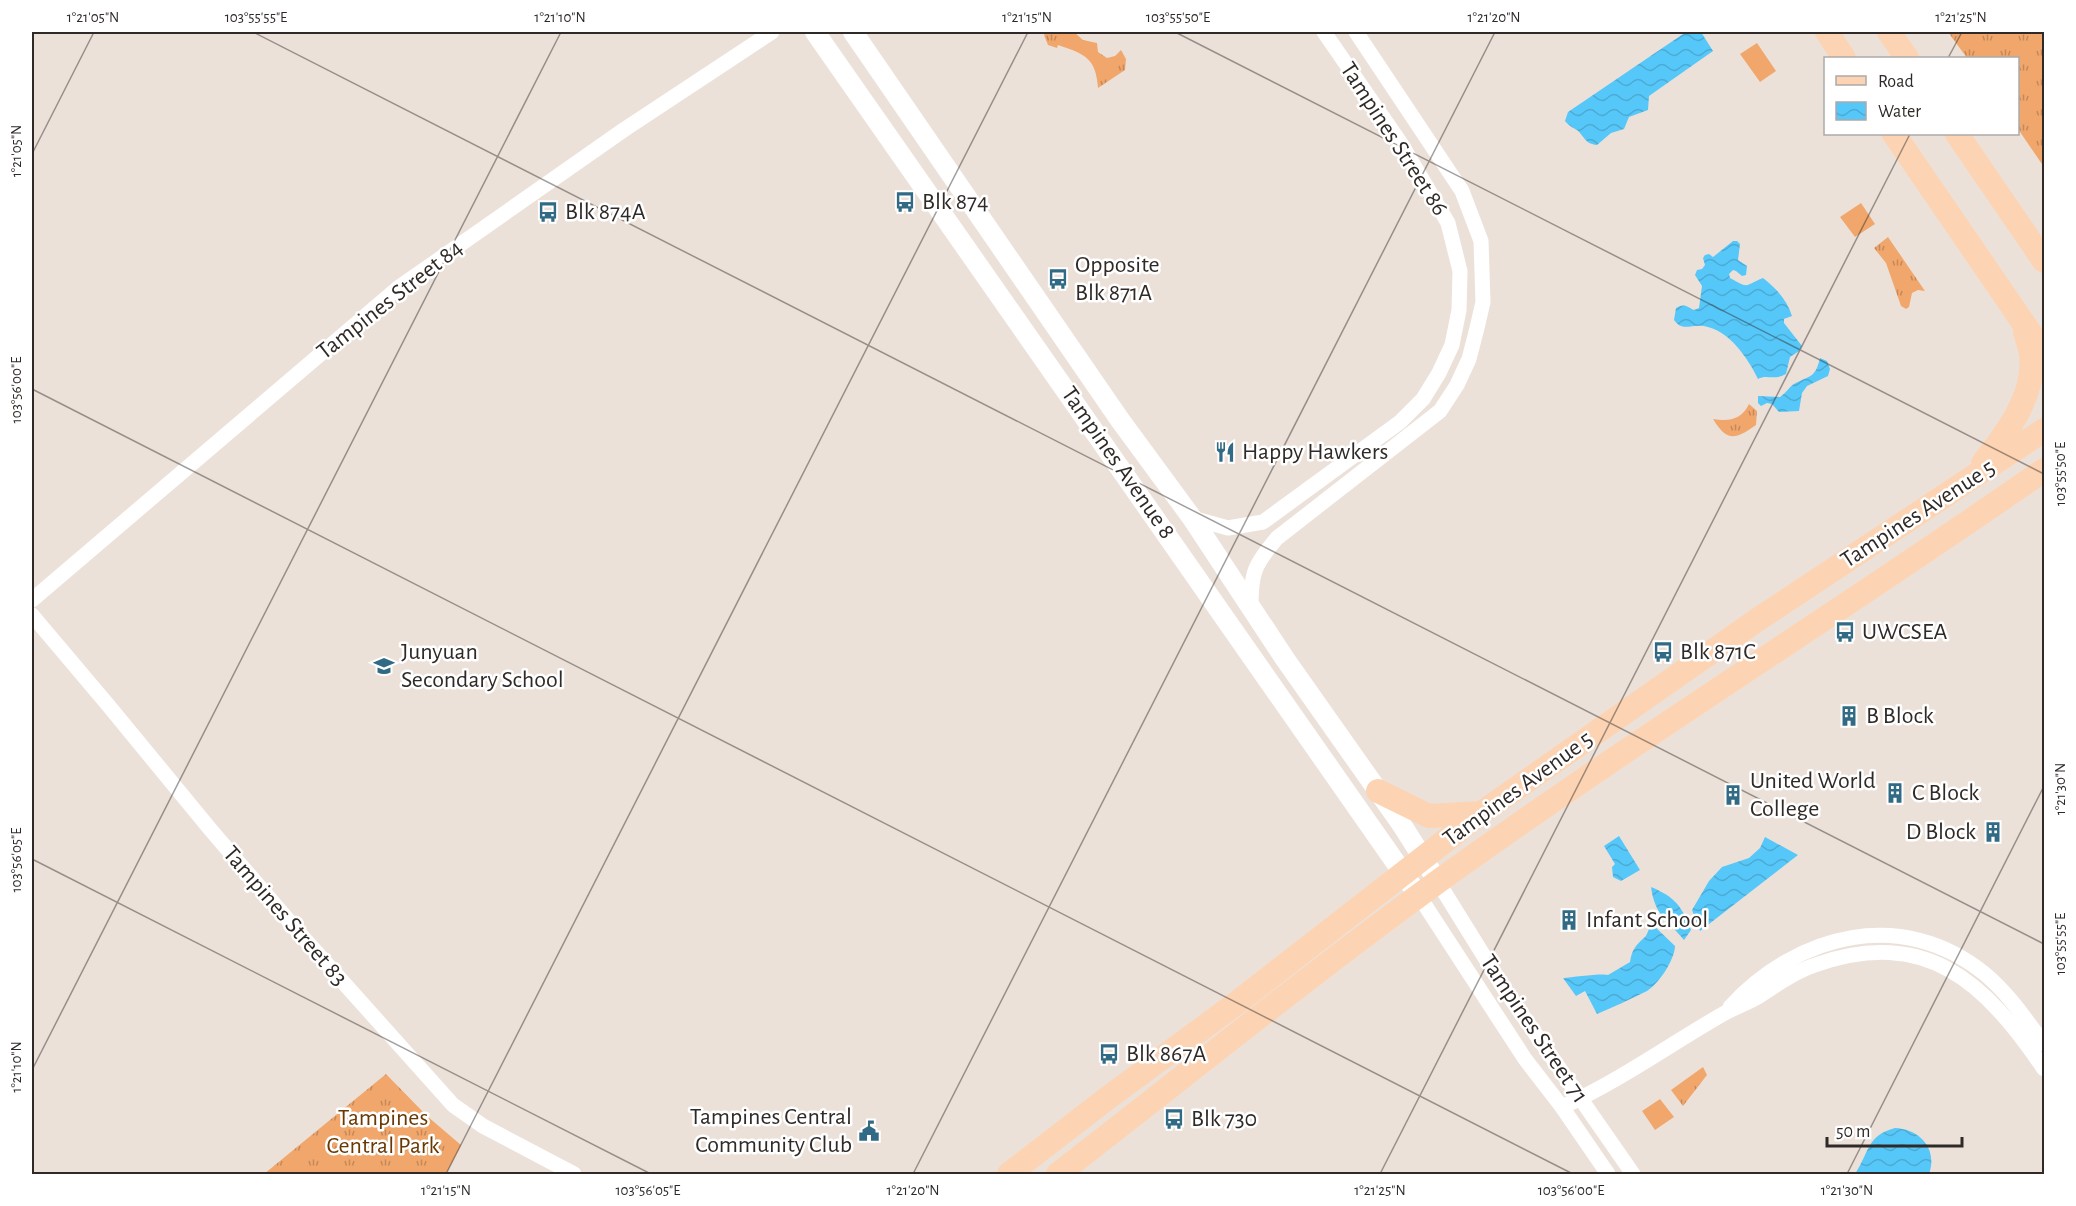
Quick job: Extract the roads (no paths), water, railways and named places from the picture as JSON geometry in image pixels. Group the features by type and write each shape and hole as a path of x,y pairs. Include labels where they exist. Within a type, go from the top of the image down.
{"main road":[{"path":"1827,32 1843,57"},
{"path":"1889,32 1906,57"},
{"path":"1895,135 2044,353"},
{"path":"1959,135 2044,261"},
{"path":"1970,479 2009,430 2023,401 2030,377 2031,356 2023,324"},
{"name":"Tampines Avenue 5","path":"1009,1174 1234,1005 1481,813 1757,620 2044,430"},
{"name":"Tampines Avenue 5","path":"1058,1174 1429,889 1644,738 2044,470"},
{"path":"2016,490 2044,482"},
{"path":"1378,792 1429,816 1481,813"}],"street":[{"name":"Tampines Street 84","path":"32,600 398,288 626,129 772,32"},
{"name":"Tampines Avenue 8","path":"815,32 1429,889"},
{"name":"Tampines Avenue 8","path":"853,32 1120,420 1192,518 1378,792 1414,866"},
{"path":"871,32 876,64"},
{"name":"Tampines Street 86","path":"1192,518 1228,528 1263,522 1400,422 1423,399 1452,345 1459,310 1460,272 1448,223 1402,145 1324,32"},
{"name":"Tampines Street 86","path":"1251,607 1251,581 1260,558 1276,538 1440,411 1457,385 1469,359 1483,302 1481,241 1462,191 1356,32"},
{"path":"1302,493 1313,508"},
{"name":"Tampines Street 83","path":"32,615 210,829 401,1049 453,1105 483,1126 574,1174"},
{"name":"Tampines Street 71","path":"1429,889 1505,990 1633,1174"},
{"name":"Tampines Street 71","path":"1429,889 1525,1059 1562,1107 1608,1174"},
{"path":"1723,1014 1746,989 1810,949 1836,940 1890,934 1918,939 1943,948 1968,961 2008,996 2044,1044"},
{"path":"1562,1107 1611,1083 1723,1014 1813,965 1841,957 1887,951 1935,963 1973,985 1996,1006 2044,1069"}],"water":[{"path":"1686,32 1701,32 1713,51 1649,96 1648,110 1629,117 1624,129 1611,133 1597,145 1588,142 1565,121 1568,112"},
{"path":"1733,241 1740,244 1738,260 1747,266 1746,275 1742,276 1733,270 1729,274 1730,278 1746,285 1763,278 1780,295 1792,316 1784,319 1784,323 1802,346 1790,357 1786,374 1781,376 1758,379 1737,346 1722,333 1704,326 1680,326 1674,320 1676,308 1679,306 1694,310 1699,308 1702,286 1695,275 1697,270 1702,269 1705,265 1703,258 1705,255 1709,254 1713,257"},
{"path":"1820,358 1827,361 1830,369 1828,376 1807,386 1802,393 1799,411 1779,412 1772,404 1767,403 1761,406 1758,403 1758,396 1780,397 1793,385 1811,376"},
{"path":"1619,836 1640,870 1621,881 1613,877 1612,867 1615,864 1604,846"},
{"path":"1765,837 1798,855 1700,931 1692,910 1709,881 1722,867 1749,858 1760,848"},
{"path":"1651,887 1672,899 1681,908 1691,930 1684,940 1655,905"},
{"path":"1651,923 1675,946 1665,972 1650,989 1597,1014 1585,991 1576,996 1563,978 1608,975 1630,962 1633,950 1646,936"},
{"path":"1895,1128 1912,1132 1925,1142 1931,1156 1929,1174 1855,1174 1874,1140 1886,1131"}],"place":[{"name":"Blk 874","path":"905,202"},
{"name":"Blk 874A","path":"548,212"},
{"name":"Opposite Blk 871A","path":"1058,279"},
{"name":"Happy Hawkers","path":"1225,452"},
{"name":"UWCSEA","path":"1845,632"},
{"name":"Blk 871C","path":"1663,652"},
{"name":"Junyuan Secondary School","path":"384,666"},
{"name":"B Block","path":"1849,716"},
{"name":"C Block","path":"1895,793"},
{"name":"United World College","path":"1733,795"},
{"name":"D Block","path":"1993,832"},
{"name":"Infant School","path":"1569,920"},
{"name":"Blk 867A","path":"1109,1054"},
{"name":"Blk 730","path":"1174,1119"},
{"name":"Tampines Central Community Club","path":"869,1131"}],"park label":[{"name":"Tampines Central Park","path":"383,1132"}]}
